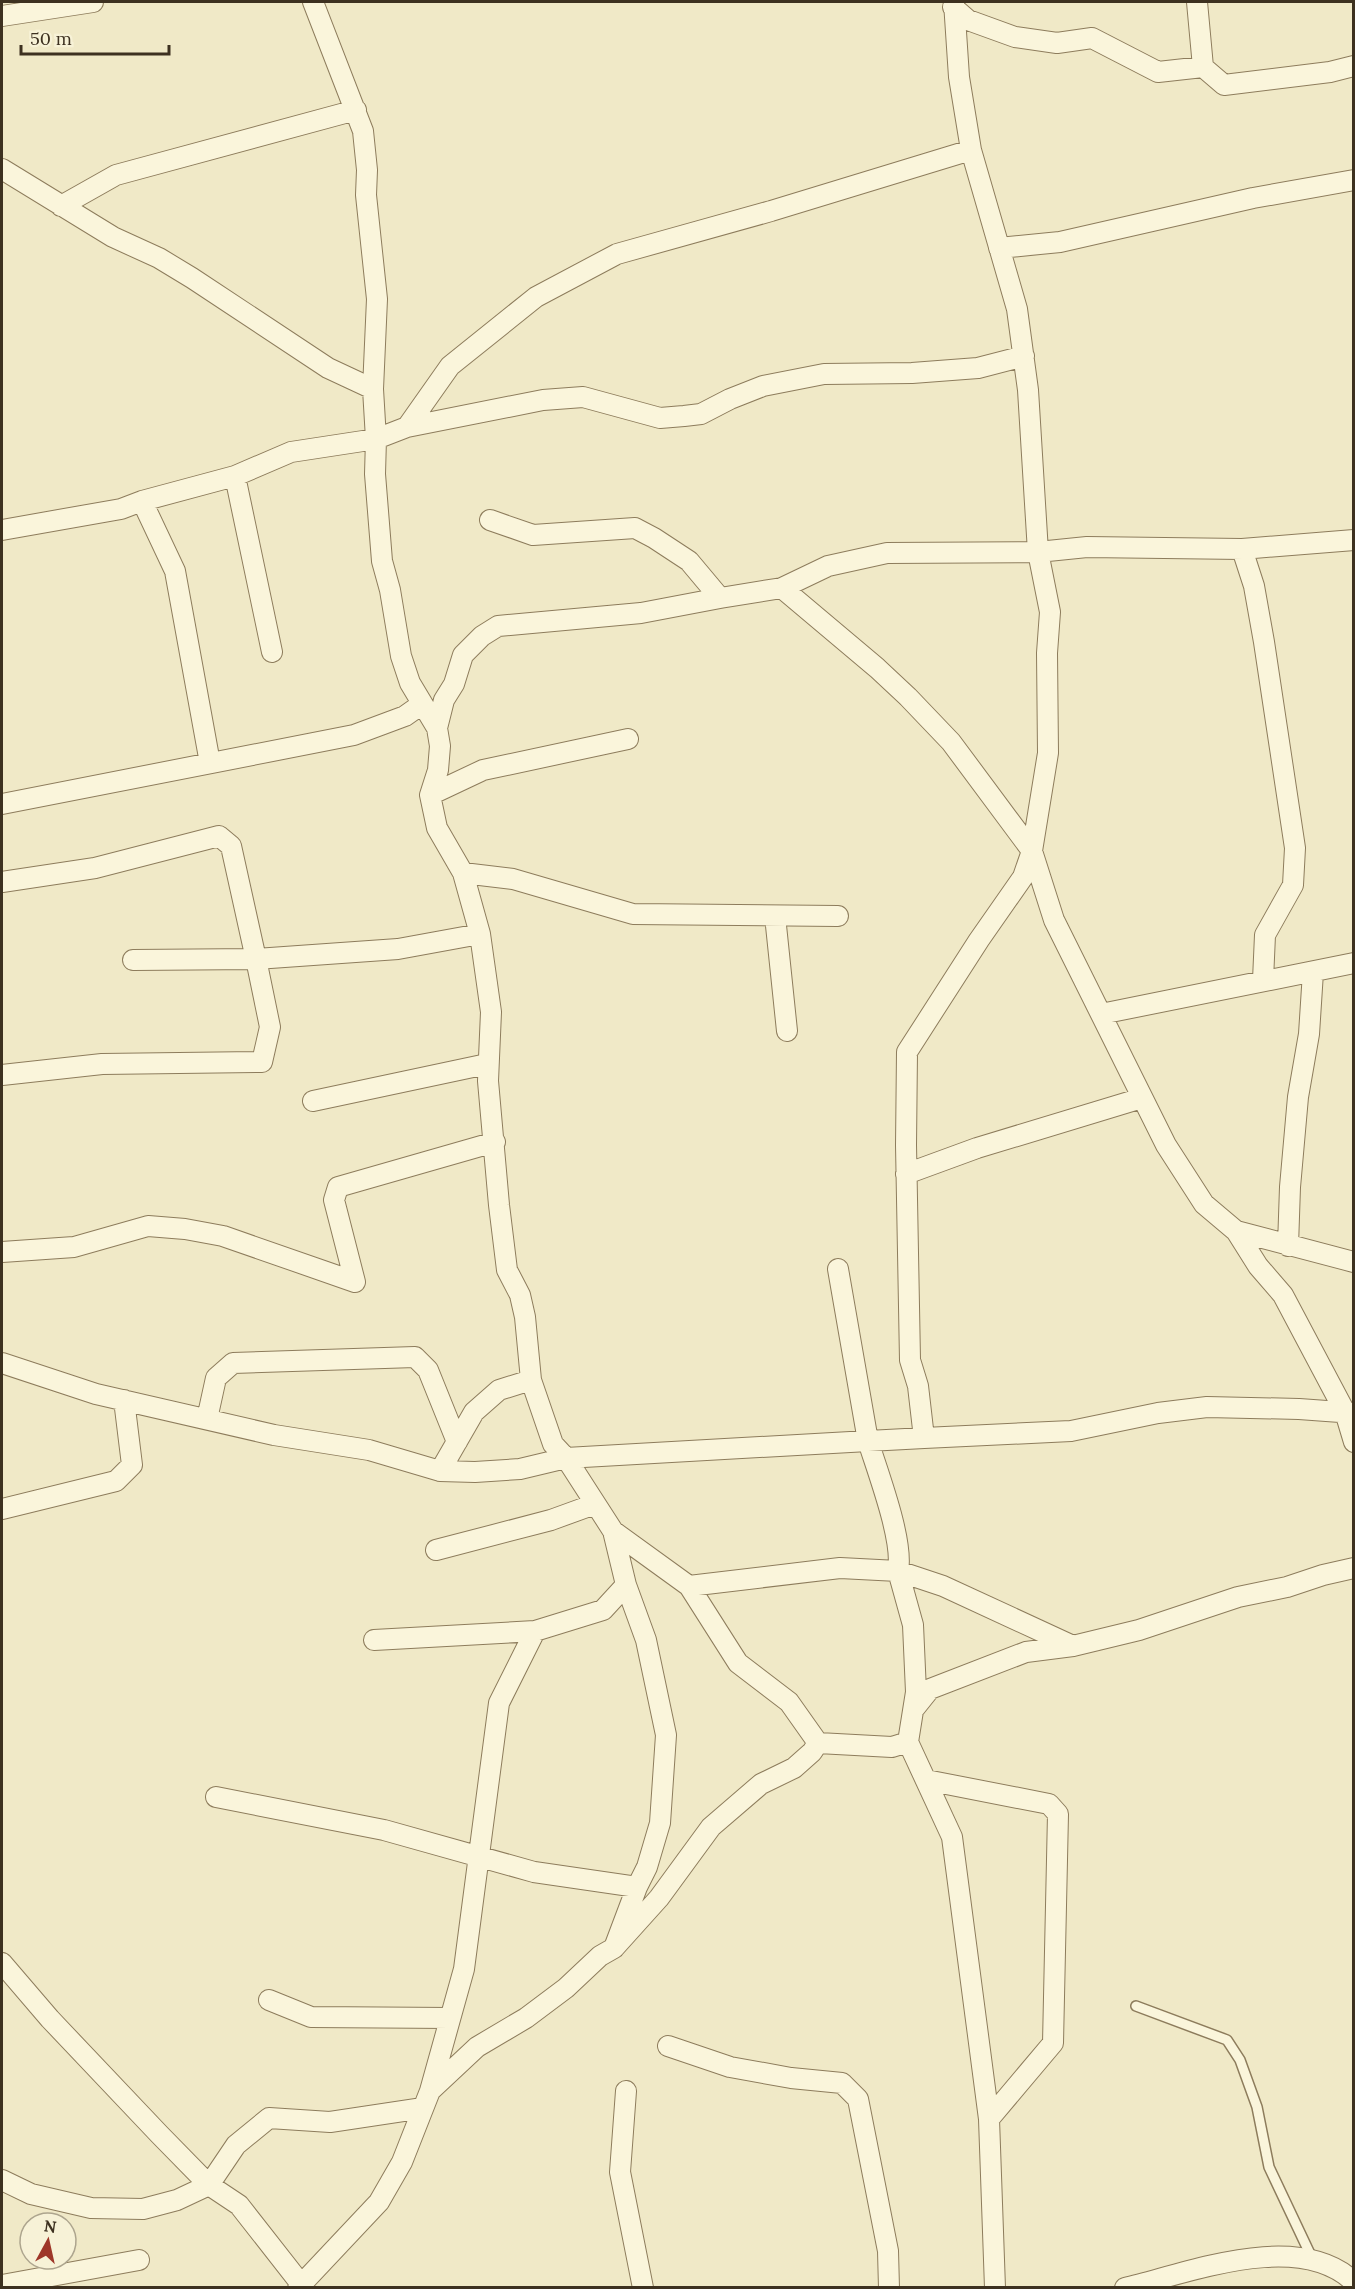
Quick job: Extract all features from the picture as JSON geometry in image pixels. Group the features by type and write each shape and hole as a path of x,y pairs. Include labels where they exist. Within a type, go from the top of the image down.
{"street":[{"path":"2,16 93,2"},
{"path":"313,2 363,131 367,170 366,195 377,299 373,389 376,439 375,474 382,561 390,590 401,656 410,683 437,728"},
{"path":"1197,2 1203,67 1224,86 1330,72 1353,66"},
{"path":"954,4 968,20 1015,38 1057,44 1092,38 1158,72 1203,67"},
{"path":"924,1438 918,1386 910,1360 906,1174 907,1052 979,940 1023,877 1032,851 1048,753 1047,653 1050,612 1038,552 1024,356 1017,309 971,150 959,77 954,4"},
{"path":"61,206 116,175 356,110"},
{"path":"408,427 450,366 536,297 617,254 771,211 971,150"},
{"path":"2,169 113,237 159,258 328,368 373,389"},
{"path":"999,248 1060,242 1253,198 1353,180"},
{"path":"2,530 121,509 142,501 235,476 291,452 376,439 408,427 543,400 583,397 660,418 684,416 701,414 763,386 824,374 912,374 978,368 1024,356"},
{"path":"235,476 272,652"},
{"path":"142,501 175,571 210,763"},
{"path":"490,520 533,535 635,528 689,561 720,598"},
{"path":"614,1948 647,1867 660,1823 666,1735 646,1640 626,1585 613,1531 566,1458 553,1444 531,1380 525,1317 520,1295 507,1270 487,1064 491,1012 480,934 462,873 437,828 430,795 441,759 437,728 444,700 454,684 463,656 482,636 498,626 641,613 782,588 828,566 887,553 1038,552 1087,547 1242,549 1353,540"},
{"path":"1242,549 1254,586 1264,642 1295,848 1293,885 1265,934 1263,980"},
{"path":"782,588 877,668 951,742 1032,851 1054,920 1166,1145 1204,1204 1236,1231 1258,1266 1283,1295 1349,1412 1353,1442"},
{"path":"2,804 354,735 405,716 422,704"},
{"path":"430,795 483,770 628,739"},
{"path":"2,882 95,868 219,836 231,846 270,1027 262,1062 102,1064 2,1075"},
{"path":"462,873 513,879 633,914 838,916"},
{"path":"775,916 787,1031"},
{"path":"133,960 256,959 398,949 480,934"},
{"path":"1101,1014 1353,963"},
{"path":"1288,1246 1297,1108 1309,1034 1313,972"},
{"path":"313,1101 487,1064"},
{"path":"906,1174 977,1148 1142,1098"},
{"path":"2,1252 74,1247 148,1226 176,1228 223,1236 355,1282 334,1200 338,1187 495,1142"},
{"path":"1236,1231 1353,1262"},
{"path":"838,1269 868,1441 889,1510 900,1563 898,1571 914,1625 915,1692 908,1742 952,1837 989,2119 995,2288"},
{"path":"207,1419 216,1378 233,1363 415,1357 428,1370 457,1442"},
{"path":"2,1363 96,1394 274,1435 369,1450 440,1472 520,1468 566,1458 1071,1431 1158,1413 1207,1407 1349,1412"},
{"path":"440,1472 474,1412 500,1390 531,1380"},
{"path":"2,1509 116,1480 132,1465 124,1400"},
{"path":"436,1550 552,1520 595,1504"},
{"path":"613,1531 689,1586 738,1663 789,1702 818,1743"},
{"path":"689,1586 840,1568 898,1571 943,1586 1073,1646"},
{"path":"914,1709 930,1689 1026,1652 1073,1646 1139,1630 1238,1597 1287,1587 1353,1568"},
{"path":"374,1640 535,1631 603,1610 626,1585"},
{"path":"2,1963 65,2035 209,2185 239,2205 301,2287 379,2202 402,2162 426,2099 464,1969 499,1703 535,1631"},
{"path":"818,1743 892,1747 908,1742"},
{"path":"2,2180 31,2194 91,2208 143,2209 177,2200 209,2185 236,2145 269,2118 330,2122 426,2099 477,2047 526,2018 567,1988 600,1956 614,1948 659,1898 711,1827 761,1784 794,1768 812,1752 818,1743"},
{"path":"926,1780 1049,1804 1058,1814 1053,2043 989,2119"},
{"path":"216,1797 384,1830 534,1872 637,1887"},
{"path":"269,2000 310,2017 450,2018"},
{"path":"669,2046 730,2067 791,2078 842,2083 858,2099 888,2251 889,2288"},
{"path":"626,2091 620,2172 643,2288"},
{"path":"1125,2288 1202,2267 1282,2255 1313,2260 1346,2275 1353,2282"},
{"path":"2,2285 139,2260"}],"lane":[{"path":"1136,2006 1227,2040 1240,2060 1257,2107 1269,2167 1313,2260"}]}
